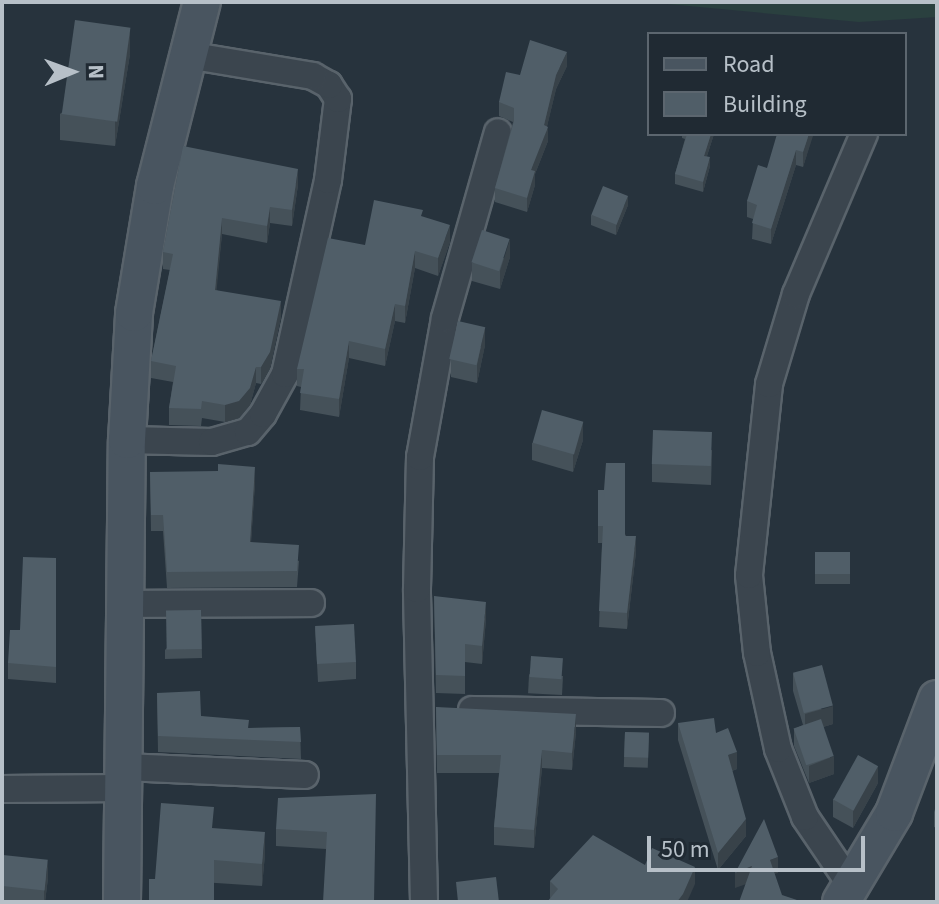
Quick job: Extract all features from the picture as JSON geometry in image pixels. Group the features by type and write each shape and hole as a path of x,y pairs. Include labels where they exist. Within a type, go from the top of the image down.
{"street":[{"path":"122,902 127,440 134,313 155,186 202,2"},
{"path":"127,440 212,442 248,432 263,414 285,374 328,180 338,99 329,85 313,76 187,55"},
{"path":"424,902 420,457 445,318 498,132"},
{"path":"846,894 805,817 778,749 757,653 749,575 769,384 796,294 863,136"},
{"path":"124,604 311,603"},
{"path":"846,894 894,813 937,699"},
{"path":"420,709 661,713"},
{"path":"2,789 124,778 305,775"}],"green space":[{"path":"646,2 937,2 937,17 859,22"}],"building":[{"path":"75,20 130,28 117,122 62,114"},
{"path":"530,40 567,52 556,75 544,125 548,127 531,170 535,171 527,198 495,188 514,121 514,108 499,102 506,72 520,75"},
{"path":"686,136 710,136 704,156 710,157 703,182 675,174"},
{"path":"776,136 808,136 803,152 796,150 771,229 752,223 757,205 747,201 758,165 767,168"},
{"path":"183,146 298,169 292,210 270,207 267,226 222,218 215,290 281,301 270,352 261,367 256,367 250,388 239,401 225,405 202,401 201,409 169,408 176,366 151,361 173,254 163,252"},
{"path":"603,186 628,196 616,225 591,215"},
{"path":"374,200 423,210 421,216 450,225 438,258 415,251 405,306 395,304 385,349 349,341 339,399 300,393 304,369 297,369 328,238 365,245"},
{"path":"482,230 510,239 499,271 471,262"},
{"path":"458,321 485,327 477,365 449,359"},
{"path":"542,410 583,422 574,455 533,443"},
{"path":"653,430 712,432 711,466 652,464"},
{"path":"606,463 625,463 625,536 636,536 627,613 599,611 603,526 598,526 598,490 604,490"},
{"path":"218,464 255,467 250,542 299,545 297,571 167,572 163,515 151,515 150,472 218,471"},
{"path":"815,552 850,552 850,574 815,574"},
{"path":"23,557 56,558 56,667 8,663 10,630 20,630"},
{"path":"434,596 486,602 482,646 465,644 465,676 436,675"},
{"path":"201,610 202,649 167,650 166,611"},
{"path":"354,624 356,662 317,664 315,626"},
{"path":"531,656 563,658 561,679 530,677"},
{"path":"822,665 833,706 804,713 793,673"},
{"path":"200,691 201,716 249,720 248,728 300,727 301,742 158,736 157,693"},
{"path":"436,707 576,714 572,753 542,750 534,830 494,827 501,755 437,755"},
{"path":"714,718 716,733 728,728 737,752 728,755 746,819 718,853 678,723"},
{"path":"821,719 834,756 806,765 794,728"},
{"path":"625,732 649,733 648,758 624,757"},
{"path":"858,755 878,766 853,811 833,800"},
{"path":"376,794 374,902 323,902 327,832 276,829 278,798"},
{"path":"161,803 214,807 212,828 265,832 262,864 214,860 214,902 149,902 149,879 155,879"},
{"path":"764,819 778,857 770,860 782,895 803,902 739,902 752,866 735,873"},
{"path":"593,835 645,865 652,848 695,867 683,894 677,902 547,902 558,889 550,881"},
{"path":"3,855 48,860 45,891 2,886"},
{"path":"496,877 499,902 458,902 456,882"}]}
